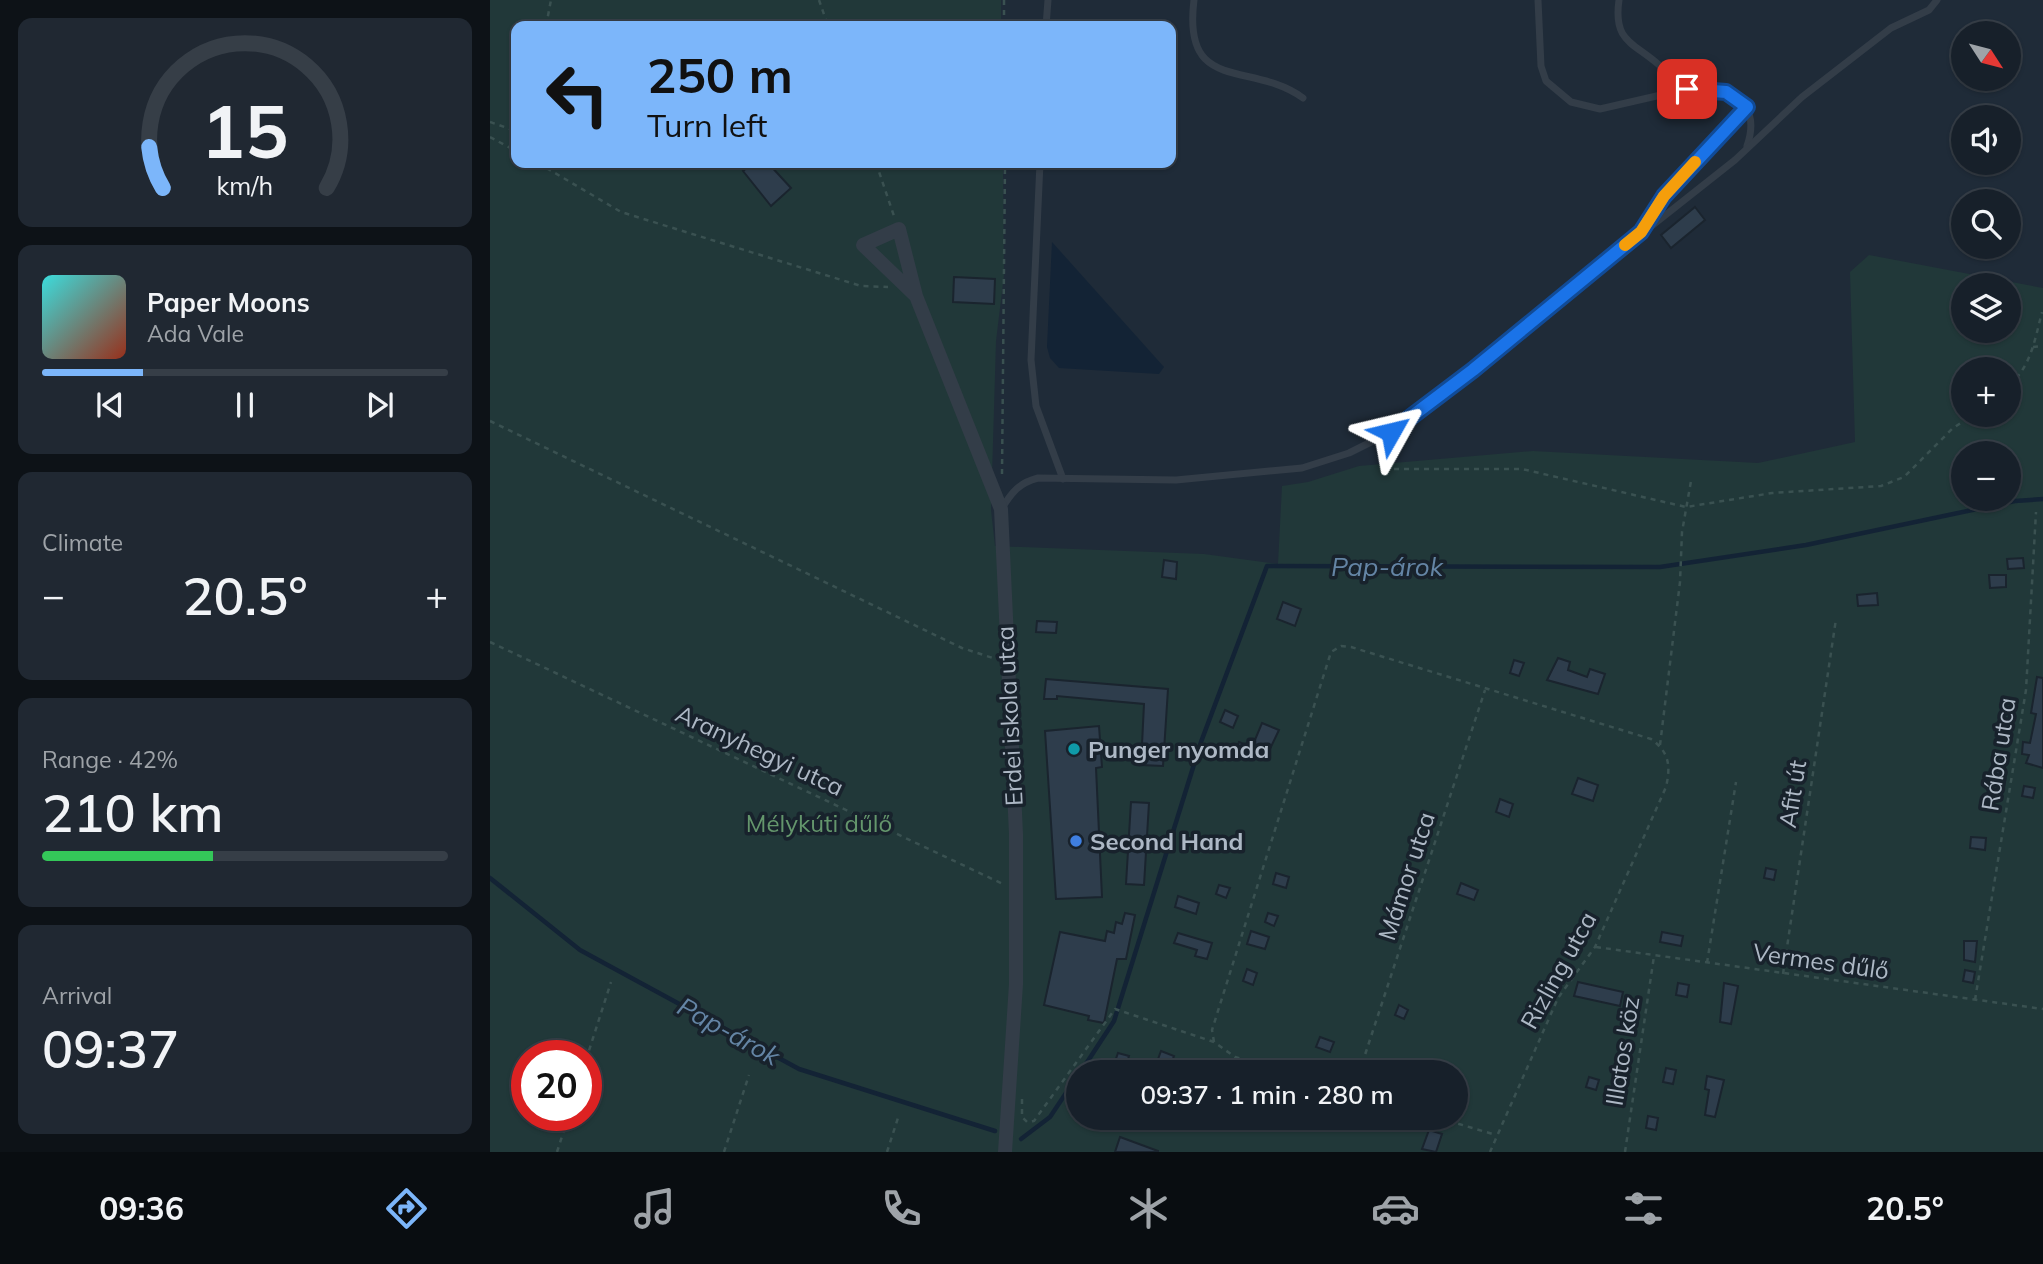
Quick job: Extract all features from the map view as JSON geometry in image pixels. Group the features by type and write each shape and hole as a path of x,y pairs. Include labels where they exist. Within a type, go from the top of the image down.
{"street":[{"name":"Erdei iskola utca","path":"916,296 906,283 863,245 898,229 916,296 1001,509 1016,890 1016,984 1005,1152"}],"lane":[{"path":"1046,21 1048,0"},
{"path":"1194,0 1191,17 1194,42 1202,59 1222,71 1291,90 1303,98"},
{"path":"1538,0 1541,66 1546,81 1571,102 1600,109 1687,89"},
{"path":"1619,0 1619,29 1626,40 1659,64 1678,86 1726,92 1747,107 1752,121 1746,150"},
{"path":"1001,509 1013,491 1024,482 1063,479 1176,480 1302,468 1349,453 1391,432 1473,370 1746,150 1802,97 1891,28 1918,18 1937,0"},
{"path":"1641,232 1664,196 1747,107"},
{"path":"1040,168 1032,391 1063,479"}],"path":[{"path":"547,21 551,0"},
{"path":"819,0 826,21"},
{"path":"1004,0 1004,21"},
{"path":"490,122 511,129"},
{"path":"490,137 511,148"},
{"path":"546,168 621,212 861,286 881,288 906,283"},
{"path":"878,168 898,229"},
{"path":"1002,482 1006,292 1005,168"},
{"path":"2021,374 2033,347 2042,312"},
{"path":"2033,347 2043,346"},
{"path":"490,421 962,648 1006,662"},
{"path":"1384,469 1522,468 1686,507 1772,493 1881,486 1904,477 1955,427"},
{"name":"Rizling utca","path":"1490,1152 1558,998 1595,947 1666,787 1670,762 1660,745 1691,481"},
{"name":"Rába utca","path":"1975,1000 2026,690 2036,512"},
{"name":"Afit út","path":"1783,974 1836,619"},
{"name":"Aranyhegyi utca","path":"490,642 1016,890"},
{"path":"1214,1042 1212,1030 1331,652 1342,646 1651,739 1660,745"},
{"name":"Mámor utca","path":"1363,1060 1485,690"},
{"path":"1707,963 1736,782"},
{"name":"Vermes dűlő","path":"1595,947 2043,1009"},
{"name":"Illatos köz","path":"1625,1152 1654,956"},
{"path":"592,1040 611,982"},
{"path":"1010,1096 1020,1097 1024,1101 1022,1117 1027,1122 1034,1121 1115,1009 1214,1042 1235,1057 1245,1060"},
{"path":"724,1152 749,1075"},
{"path":"887,1152 898,1118"},
{"path":"1468,1127 1496,1135"},
{"path":"557,1152 564,1131"}],"green space":[{"name":"Mélykúti dűlő","path":"490,0 1001,0 1001,21 511,21 511,168 1003,168 1004,275 996,341 991,510 995,546 1204,554 1278,564 1282,486 1308,482 1359,466 1533,451 1758,463 1855,442 1850,272 1869,255 1964,273 1951,273 1951,343 2021,343 2021,284 2043,288 2043,1152 490,1152"}],"water":[{"path":"1052,242 1164,367 1159,374 1059,368 1050,358 1047,347"}],"building":[{"path":"747,168 773,168 791,188 771,206 743,171"},
{"path":"1695,207 1705,220 1671,248 1661,235"},
{"path":"954,277 995,279 994,304 953,302"},
{"path":"2023,558 2024,568 2008,569 2007,559"},
{"path":"1164,560 1177,562 1176,579 1162,577"},
{"path":"1989,575 2006,575 2006,587 1990,588"},
{"path":"1877,593 1878,605 1858,606 1857,595"},
{"path":"1283,602 1301,609 1295,626 1277,619"},
{"path":"1037,621 1057,622 1056,633 1036,632"},
{"path":"1558,658 1570,662 1568,670 1587,677 1590,669 1605,674 1598,694 1547,680"},
{"path":"1514,660 1524,663 1519,676 1510,673"},
{"path":"2037,677 2043,678 2043,768 2026,763 2029,755 2022,754 2023,742 2030,743 2036,714 2031,713"},
{"path":"1046,679 1168,689 1163,766 1141,765 1144,704 1057,696 1057,699 1044,699"},
{"path":"1225,710 1238,716 1233,728 1220,722"},
{"path":"1262,723 1279,730 1268,753 1252,747"},
{"name":"Second Hand","path":"1099,726 1102,767 1096,768 1102,897 1056,899 1045,731"},
{"path":"1239,742 1249,746 1245,756 1235,752"},
{"path":"1994,754 2004,755 2001,787 1988,785"},
{"path":"1578,778 1598,785 1593,801 1572,794"},
{"path":"2024,786 2035,788 2033,798 2022,796"},
{"path":"1500,799 1513,804 1509,817 1496,812"},
{"path":"1131,802 1149,803 1144,885 1126,884"},
{"path":"1971,837 1986,838 1985,850 1970,848"},
{"path":"1766,868 1776,870 1774,880 1764,878"},
{"path":"1276,873 1289,877 1286,888 1273,884"},
{"path":"1461,883 1478,890 1474,900 1457,894"},
{"path":"1219,885 1230,888 1226,898 1216,894"},
{"path":"1178,896 1199,903 1196,914 1175,907"},
{"path":"1125,913 1135,915 1126,959 1117,959 1104,1023 1088,1020 1089,1016 1044,1005 1060,932 1105,941 1107,931 1114,933 1116,922 1122,924"},
{"path":"1268,913 1278,916 1274,926 1265,922"},
{"path":"1251,931 1269,937 1265,949 1247,944"},
{"path":"1662,932 1683,936 1681,946 1660,942"},
{"path":"1178,933 1212,943 1207,959 1195,956 1197,950 1174,943"},
{"path":"1964,941 1977,941 1975,962 1964,960"},
{"path":"1247,969 1257,973 1253,985 1243,981"},
{"path":"1965,970 1975,972 1973,983 1963,981"},
{"path":"1578,982 1623,992 1620,1006 1574,996"},
{"path":"1678,983 1689,985 1687,997 1676,995"},
{"path":"1724,983 1738,986 1731,1024 1720,1022"},
{"path":"1399,1005 1408,1010 1404,1019 1395,1015"},
{"path":"1320,1037 1334,1042 1330,1052 1316,1047"},
{"path":"1161,1051 1174,1056 1173,1060 1158,1060"},
{"path":"1118,1053 1129,1056 1128,1060 1116,1060"},
{"path":"1666,1068 1676,1070 1673,1084 1663,1082"},
{"path":"1707,1076 1724,1080 1715,1117 1705,1115 1709,1090 1705,1089"},
{"path":"1589,1077 1599,1080 1596,1090 1586,1087"},
{"path":"1648,1116 1658,1118 1656,1130 1646,1128"},
{"path":"1429,1130 1442,1134 1436,1152 1422,1149"},
{"path":"1120,1137 1158,1151 1158,1152 1115,1152"}],"waterway":[{"name":"Pap-árok","path":"1088,1060 1114,1021 1201,742 1267,566 1660,567 1806,545 2015,501 2043,499"},
{"name":"Pap-árok","path":"490,878 580,950 799,1069 995,1131"},
{"name":"Pap-árok","path":"1021,1139 1050,1117 1066,1093"}],"slow traffic":[{"path":"1625,245 1641,232 1664,196 1695,162"}],"place":[{"name":"Punger nyomda","path":"1074,749"},
{"name":"Second Hand","path":"1076,841"}],"route":[{"path":"1391,432 1473,370 1641,232 1674,184 1747,107 1726,92 1710,88 1687,89"}]}
